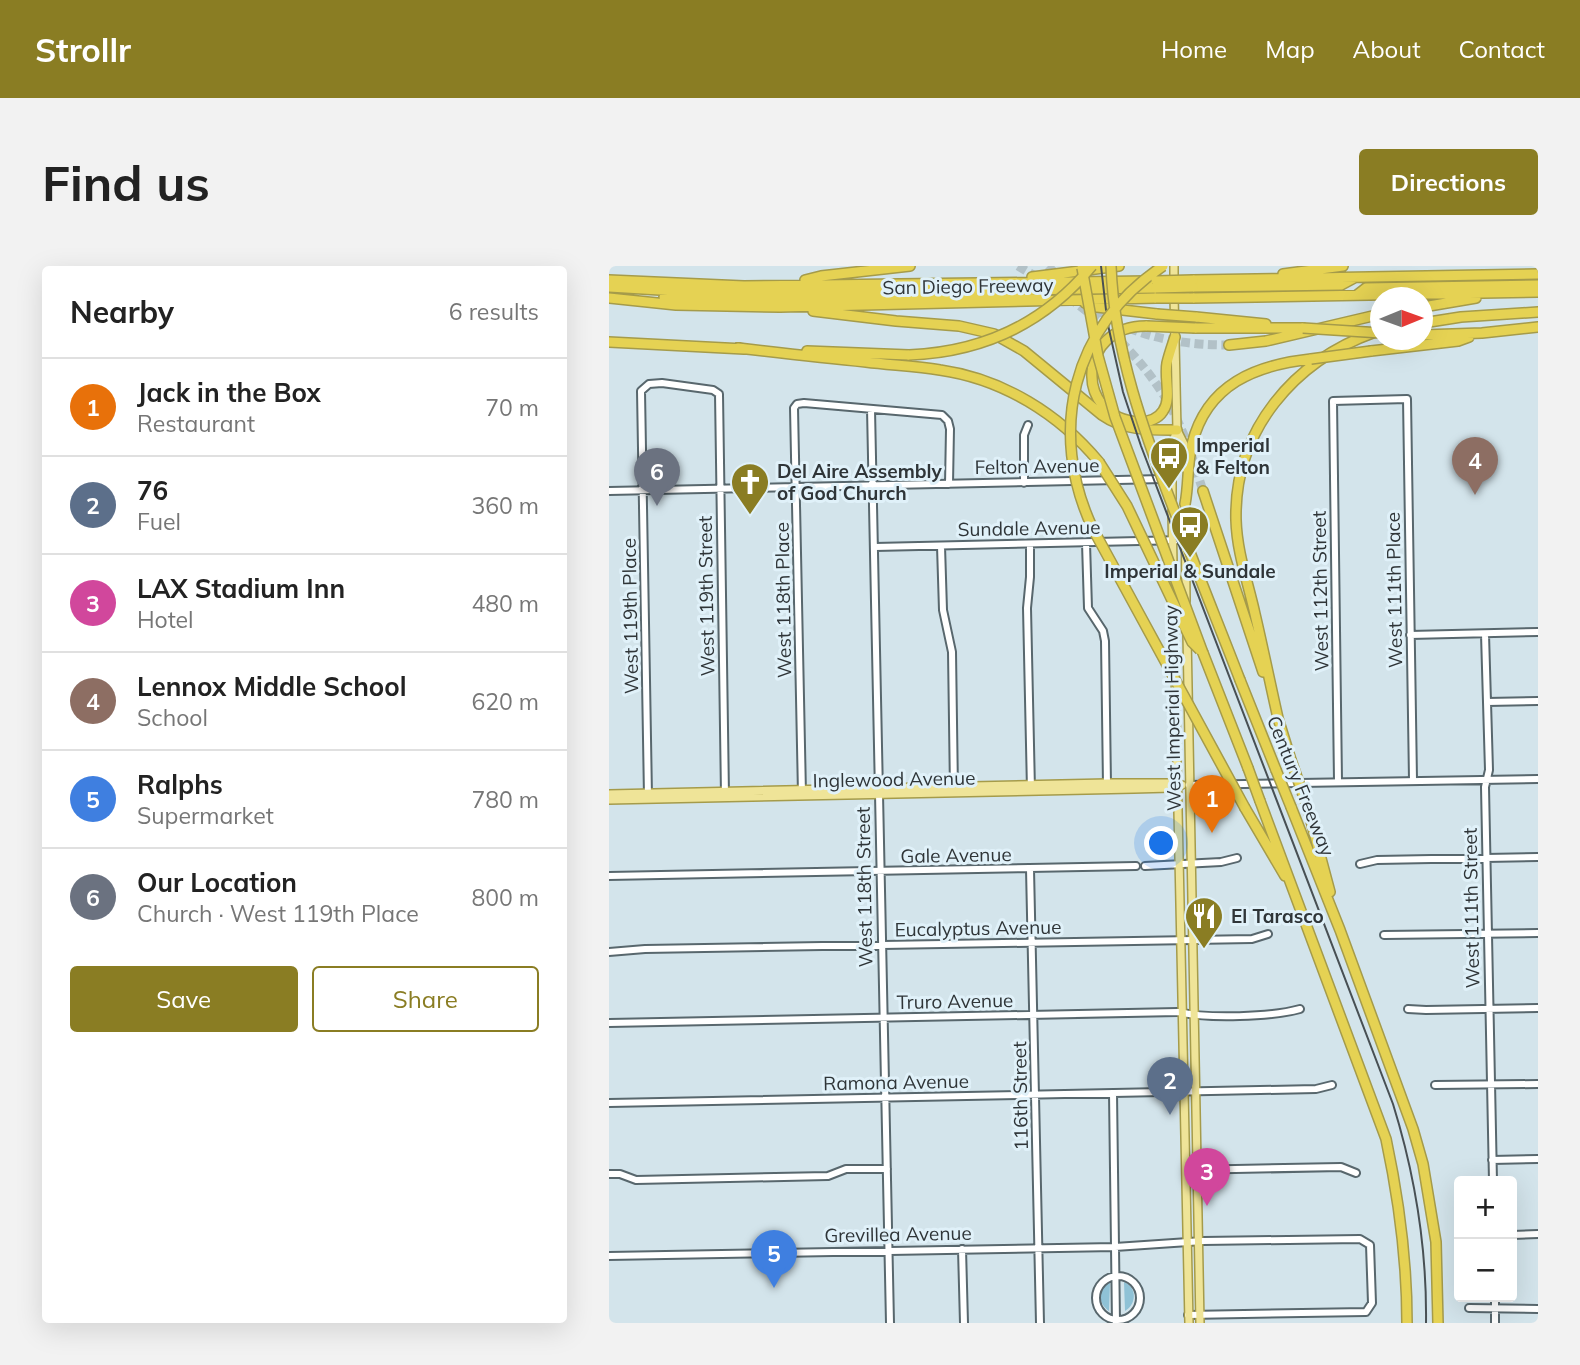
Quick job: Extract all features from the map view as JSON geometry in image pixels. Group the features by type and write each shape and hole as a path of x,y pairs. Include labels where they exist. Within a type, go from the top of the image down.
{"highway":[{"path":"793,284 821,276 910,266"},
{"path":"1082,266 1095,343 1115,417 1386,1139 1397,1187 1405,1244 1407,1323"},
{"path":"613,342 909,355 939,353 971,347 1018,329 1061,299 1092,266"},
{"name":"Century Freeway","path":"1111,266 1115,314 1128,376 1157,465 1340,930 1413,1129 1423,1164 1436,1242 1438,1323"},
{"path":"989,282 1119,266"},
{"path":"1163,266 1123,299 1089,351 1076,386 1071,410 1072,465 1078,491 1093,529 1245,808 1296,894"},
{"path":"1240,279 1343,266"},
{"name":"San Diego Freeway","path":"609,298 676,305 780,307 1077,301 1156,289 1193,288 1240,279 1538,274"},
{"path":"1193,288 1341,285 1356,278"},
{"name":"San Diego Freeway","path":"609,280 712,286 989,282 1357,295 1538,292"},
{"path":"1357,295 1366,288 1538,285"},
{"path":"609,289 705,300 1062,295 1097,307 1196,317 1224,324"},
{"path":"609,289 794,293 1156,289"},
{"path":"1433,305 1506,293"},
{"path":"780,307 985,331 1024,351 1114,423 1139,430 1177,430"},
{"path":"1433,321 1538,312"},
{"path":"1229,345 1273,340 1370,317"},
{"path":"1175,337 1167,365 1167,398 1162,413 1146,422 1124,419 1108,411 1098,399 1092,379 1093,361 1114,333 1129,327 1195,328 1224,324 1370,331"},
{"path":"1433,335 1538,327"},
{"path":"1185,504 1193,440 1198,427 1211,405 1243,377 1282,362 1458,341 1482,333"},
{"path":"1278,718 1238,546 1236,507 1244,464 1259,427 1291,383 1314,363 1339,348 1370,336"},
{"path":"738,348 954,372 996,386 1039,408 1076,437 1099,462 1120,493 1192,642 1203,653"},
{"path":"1203,491 1307,806 1340,930"}],"main road":[{"name":"West Imperial Highway","path":"1174,266 1177,430 1172,444 1172,540 1189,1319"},
{"name":"West Imperial Highway","path":"1177,430 1184,444 1200,1319"},
{"name":"Inglewood Avenue","path":"609,800 725,794 1170,788 1189,785"},
{"name":"Inglewood Avenue","path":"609,794 648,796"}],"street":[{"name":"West 119th Street","path":"641,391 649,384 662,383 713,390 719,394 725,794"},
{"name":"West 119th Place","path":"641,391 648,796"},
{"name":"West 111th Place","path":"1333,401 1407,399 1413,780"},
{"name":"West 112th Street","path":"1333,401 1338,781"},
{"name":"West 118th Place","path":"802,793 794,413 797,404 871,409"},
{"path":"871,409 937,414 946,418 950,429 949,484"},
{"name":"West 118th Street","path":"871,409 890,1323"},
{"path":"1024,483 1024,435 1028,425"},
{"name":"Felton Avenue","path":"609,491 1172,478"},
{"name":"Sundale Avenue","path":"875,547 1185,540"},
{"path":"1086,543 1088,608 1103,631 1105,640 1107,787"},
{"path":"1030,545 1027,608 1031,789"},
{"path":"941,546 943,610 952,652 954,790"},
{"path":"1410,635 1538,632"},
{"name":"West 111th Street","path":"1485,634 1487,933 1493,1176"},
{"path":"1487,702 1538,701"},
{"path":"1189,785 1538,779"},
{"path":"1360,864 1377,860 1538,857"},
{"path":"1145,866 1221,862 1237,858"},
{"name":"Gale Avenue","path":"609,876 1136,866"},
{"name":"116th Street","path":"1030,869 1040,1323"},
{"path":"1384,935 1538,933"},
{"name":"Eucalyptus Avenue","path":"609,952 645,949 1252,939 1268,934"},
{"path":"1408,1009 1538,1008"},
{"name":"Truro Avenue","path":"609,1023 1183,1013 1282,1014 1300,1009"},
{"name":"Ramona Avenue","path":"609,1103 1316,1089 1332,1084"},
{"path":"1434,1084 1538,1084"},
{"path":"1113,1093 1116,1322"},
{"path":"1492,1160 1538,1159"},
{"path":"1186,1170 1341,1167 1356,1173"},
{"path":"609,1174 619,1174 636,1180 828,1176 846,1169 887,1169"},
{"path":"1517,1235 1538,1234"},
{"name":"Grevillea Avenue","path":"609,1256 1115,1247 1198,1242 1360,1239 1370,1245 1372,1303 1366,1312 1200,1319"},
{"path":"962,1249 964,1323"},
{"path":"1115,1276 1131,1280 1140,1295 1133,1314 1116,1322 1101,1313 1095,1298 1101,1283 1115,1276"},
{"path":"1495,1302 1495,1323"},
{"path":"1469,1308 1538,1309"},
{"path":"1189,1319 1200,1319"}],"shaded area":[{"path":"1108,1282 1110,1283 1109,1311 1101,1297"},
{"path":"1124,1282 1131,1288 1134,1296 1132,1304 1125,1311"}],"tunnel":[{"path":"1018,266 1040,279"},
{"path":"1048,266 1076,295 1113,320"},
{"path":"1069,298 1117,338 1159,388 1183,432 1203,491"},
{"path":"1129,328 1178,341 1229,345"}],"tram line":[{"path":"1101,266 1106,310"},
{"path":"1108,325 1123,392 1141,446 1393,1104 1408,1158 1418,1212 1426,1323"}],"place":[{"name":"Imperial & Felton","path":"1169,490"},
{"name":"Lennox Middle School","path":"1475,495"},
{"name":"Our Location","path":"657,506"},
{"name":"Del Aire Assembly of God Church","path":"750,516"},
{"name":"Imperial & Sundale","path":"1190,559"},
{"name":"Jack in the Box","path":"1212,833"},
{"name":"El Tarasco","path":"1204,950"},
{"name":"76","path":"1170,1115"},
{"name":"LAX Stadium Inn","path":"1207,1206"},
{"name":"Ralphs","path":"774,1288"}]}
